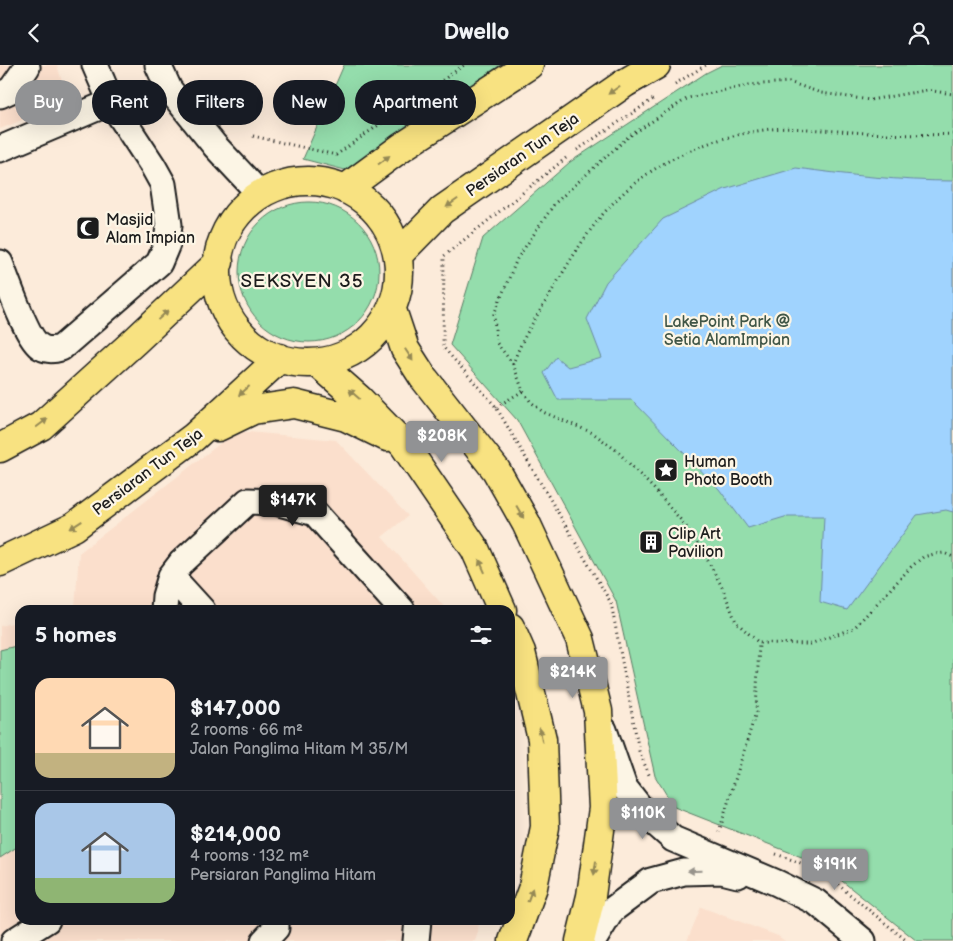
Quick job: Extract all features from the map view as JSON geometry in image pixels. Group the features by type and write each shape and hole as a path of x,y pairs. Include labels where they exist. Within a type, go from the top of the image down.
{"main road":[{"path":"345,189 402,147 529,65"},
{"name":"Persiaran Tun Teja","path":"398,255 442,210 625,83 664,75"},
{"path":"302,181 324,182 345,189 370,205 388,228 398,255 399,283 392,310 376,334 354,352 328,362 318,363 300,363 272,356 249,341 231,320 220,295 218,276 220,245 229,225 242,208 260,194 280,185 302,181"},
{"path":"0,448 41,425 136,341 219,262"},
{"path":"392,310 405,349 423,377 496,470 526,523 580,639 598,711 603,808 591,896 580,941"},
{"name":"Persiaran Tun Teja","path":"0,562 74,527 194,437 280,358"},
{"path":"318,363 360,400 404,445 475,549 500,605"},
{"path":"194,437 253,410 294,404 346,417 404,445"},
{"path":"513,941 533,887 546,827 542,739 521,652 515,638"}],"street":[{"path":"0,95 11,90 27,67 26,65"},
{"path":"95,65 101,80"},
{"path":"158,65 169,89 215,145 260,194"},
{"path":"0,149 92,110"},
{"path":"0,263 31,337 40,347 51,350 61,348 159,263 167,244 169,225 163,184 126,125"},
{"path":"164,605 171,576 182,563 248,501 276,502 315,513 398,605"},
{"path":"171,576 197,605"},
{"path":"598,711 611,754 624,787 646,815 673,839 777,883 816,902 863,941"},
{"path":"593,941 612,910 651,881 684,872 722,871 777,883"},
{"path":"14,941 39,925"},
{"path":"264,941 276,928 276,925"},
{"path":"416,941 418,925"}],"path":[{"path":"253,136 336,155 464,65"},
{"path":"664,75 706,65"},
{"path":"953,94 927,90 870,100 821,93 789,82 749,85 688,98 628,137 555,203 516,259 494,314 496,342 513,364 523,391 530,401 543,412 593,433 616,450 636,469 685,525 724,589 736,622 759,643 810,645 854,628 910,567 923,557 944,553 953,557"},
{"path":"575,152 656,97"},
{"path":"513,364 525,335 563,271 597,223 617,199 638,180 690,150 718,139 773,129 814,129 922,135 953,134"},
{"path":"566,157 444,256 443,347 496,407 611,603 639,751 651,781"},
{"path":"496,407 523,391"},
{"path":"711,830 719,833 756,712 759,643"},
{"path":"774,853 820,870 907,941"}],"shaded area":[{"path":"0,65 57,65 62,80 15,80 15,123 0,129"},
{"path":"236,431 336,440 408,516 382,537 443,605 75,605 79,553"},
{"path":"15,622 15,925 479,925 475,941 0,941 0,626"},
{"path":"701,907 778,936 785,941 687,941"}],"green space":[{"path":"344,65 501,65 476,82 476,80 355,80 355,125 412,125 345,170 303,159 318,125 345,125 345,80 337,80"},
{"name":"LakePoint Park @ Setia AlamImpian","path":"722,65 953,65 953,941 917,941 822,865 674,807 655,776 616,601 517,420 450,345 483,238 570,162 706,73"},
{"path":"309,202 336,207 358,223 374,245 379,272 374,299 358,321 336,337 309,342 282,337 260,321 244,299 239,272 244,245 260,223 282,207"},
{"path":"15,646 15,848 0,858 0,650"}],"water":[{"path":"796,168 874,177 953,181 953,512 946,510 917,515 847,610 820,602 824,516 788,516 748,528 719,489 632,400 558,400 544,373 556,357 568,367 602,358 587,319 606,282 663,219 725,189"}],"place":[{"name":"Masjid Alam Impian","path":"88,228"},
{"name":"Human Photo Booth","path":"666,470"},
{"name":"Clip Art Pavilion","path":"651,542"}],"district":[{"name":"SEKSYEN 35","path":"302,280"}]}
